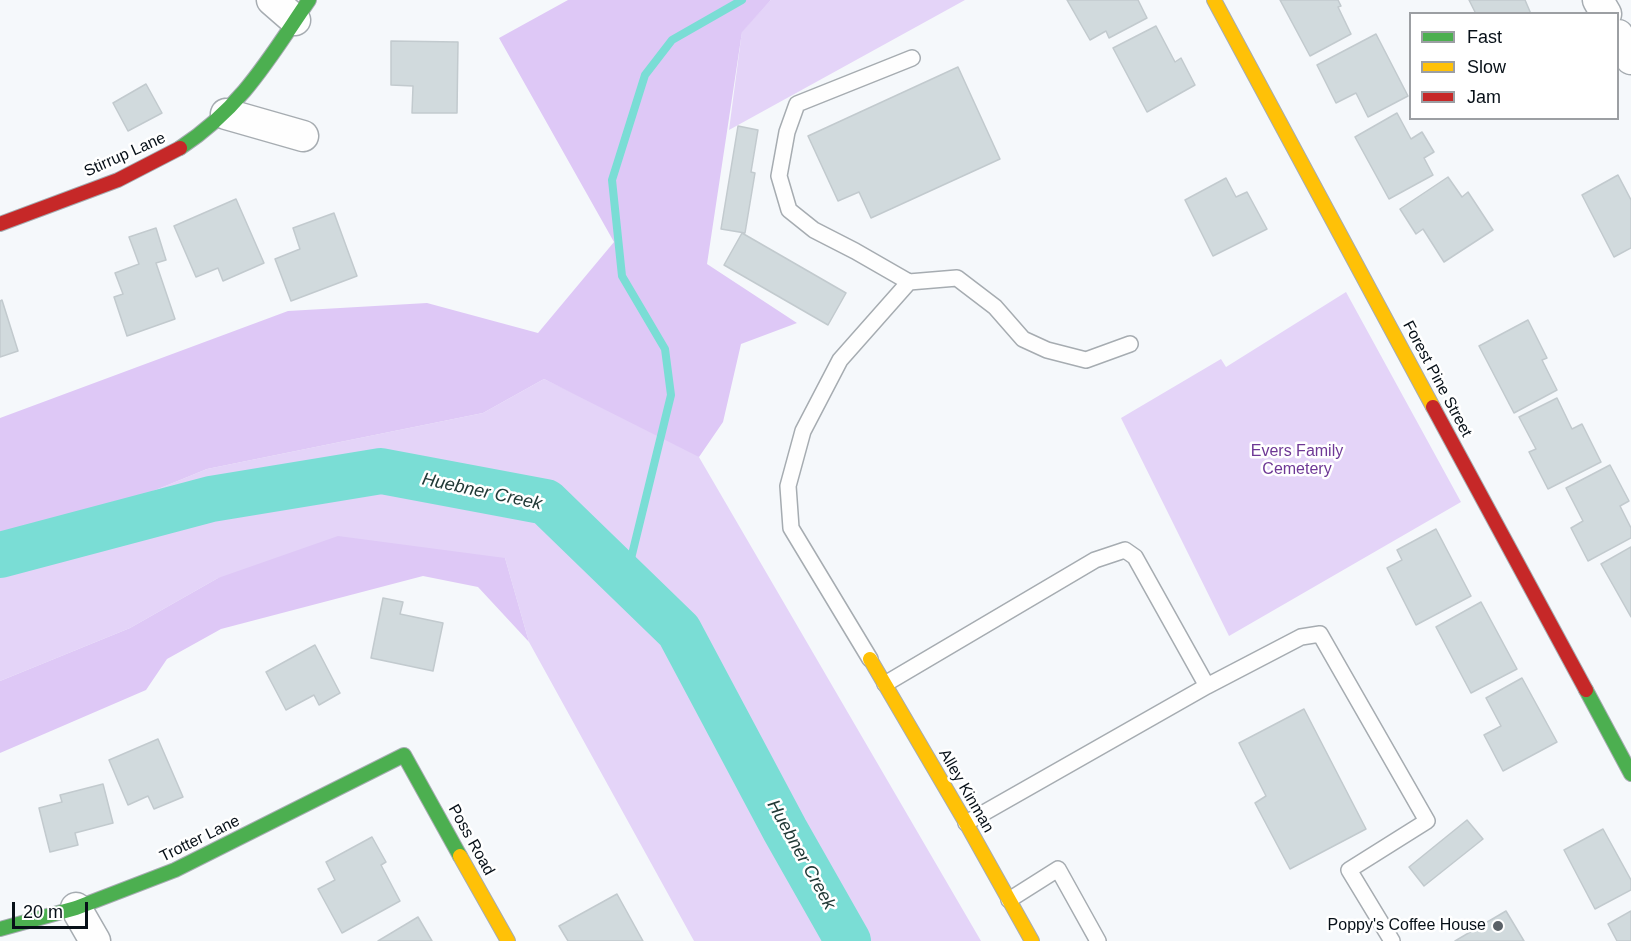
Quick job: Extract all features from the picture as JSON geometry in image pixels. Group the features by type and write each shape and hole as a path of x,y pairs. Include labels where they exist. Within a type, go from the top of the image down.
{"street":[{"path":"272,0 302,10"},
{"name":"Forest Pine Street","path":"1214,0 1631,774"},
{"name":"Stirrup Lane","path":"0,224 160,161 206,132 226,114 243,93 302,10"},
{"path":"1619,38 1631,59"},
{"path":"226,114 303,136"},
{"name":"Alley Kinman","path":"870,659 1032,941"},
{"name":"Trotter Lane","path":"0,929 76,908 175,870 404,755"},
{"name":"Poss Road","path":"404,755 508,941"},
{"path":"76,908 95,941"}],"lane":[{"path":"912,58 797,104 787,132 779,176 789,210 814,230 909,282 957,278 995,307 1023,339 1047,350 1086,360 1130,344"},
{"path":"870,659 791,528 788,486 804,430 840,360 909,282"},
{"path":"885,684 1095,560 1125,550 1135,557 1207,686"},
{"path":"966,823 1207,686 1301,637 1320,634 1427,821 1349,870 1392,941"},
{"path":"1009,900 1058,869 1098,941"}],"green space":[{"path":"771,0 965,0 729,130 742,31"},
{"name":"Evers Family Cemetery","path":"1346,292 1461,502 1229,636 1121,418 1221,359 1226,367"},
{"path":"544,379 696,452 981,941 694,941 529,642 505,558 218,578 130,628 0,681 0,534 65,527 207,469 483,413"}],"shaded area":[{"path":"568,0 771,0 742,32 707,264 797,323 741,344 723,422 699,457 544,379 483,413 207,469 65,527 0,534 0,418 288,311 427,303 538,333 614,242 499,38"},
{"path":"338,536 505,558 529,642 478,587 423,576 221,629 167,659 146,690 0,753 0,681 130,628 218,578"}],"building":[{"path":"1067,0 1138,0 1147,18 1109,38 1106,31 1090,40"},
{"path":"1280,0 1338,0 1341,6 1338,7 1351,34 1310,56"},
{"path":"1469,0 1525,0 1530,12 1475,12"},
{"path":"1156,26 1175,62 1181,58 1195,85 1147,112 1113,48"},
{"path":"1376,34 1408,96 1368,117 1356,93 1336,103 1317,65"},
{"path":"391,41 458,42 457,113 412,113 413,86 391,85"},
{"path":"958,67 1000,159 871,218 859,192 838,201 808,136"},
{"path":"146,84 162,113 128,131 113,103"},
{"path":"1397,113 1411,139 1422,132 1434,152 1424,158 1433,175 1389,199 1355,137"},
{"path":"738,126 758,130 751,172 755,173 745,233 721,229"},
{"path":"1618,175 1631,200 1631,248 1614,257 1582,195"},
{"path":"1448,177 1462,197 1468,192 1493,230 1444,262 1423,229 1416,234 1400,209"},
{"path":"1226,178 1236,197 1247,192 1267,229 1213,256 1185,200"},
{"path":"236,199 264,263 223,281 218,268 196,277 174,226"},
{"path":"334,213 357,276 291,301 275,259 300,249 293,228"},
{"path":"156,228 166,260 156,263 175,319 127,336 114,297 123,294 115,273 139,264 129,237"},
{"path":"742,233 846,293 828,325 724,265"},
{"path":"2,300 18,351 0,357 0,301"},
{"path":"1528,320 1547,358 1542,360 1557,390 1514,413 1479,346"},
{"path":"1557,398 1572,429 1582,424 1601,462 1548,489 1529,452 1536,449 1519,417"},
{"path":"1610,465 1629,501 1620,506 1631,528 1631,538 1588,561 1571,528 1583,521 1566,488"},
{"path":"1436,529 1471,596 1416,625 1387,568 1402,560 1397,550"},
{"path":"1631,547 1631,617 1601,564"},
{"path":"383,598 403,602 400,614 443,623 433,671 371,658"},
{"path":"1481,602 1517,669 1471,693 1436,627"},
{"path":"315,645 340,693 319,705 314,695 286,710 266,672"},
{"path":"1522,678 1557,742 1503,771 1484,735 1501,726 1486,698"},
{"path":"1304,709 1366,829 1290,869 1255,803 1266,796 1239,743"},
{"path":"158,739 183,797 154,809 148,796 128,805 109,760"},
{"path":"103,784 113,823 75,833 78,845 50,852 39,808 62,802 60,795"},
{"path":"1467,820 1483,839 1424,886 1409,867"},
{"path":"1603,829 1631,880 1631,890 1595,909 1564,850"},
{"path":"372,837 386,862 381,865 400,901 342,933 318,889 335,880 326,862"},
{"path":"617,894 643,941 568,941 559,926"},
{"name":"Poppy's Coffee House","path":"1506,911 1524,941 1455,941"},
{"path":"1631,911 1631,941 1617,941 1608,924"},
{"path":"418,917 432,941 378,941"}],"waterway":[{"path":"626,579 671,395 665,349 622,276 612,180 645,75 672,40 742,0"},
{"name":"Huebner Creek","path":"0,555 211,499 381,471 546,502 679,631 785,830 848,941"}],"traffic: fast":[{"path":"180,148 221,116 237,99 267,62 309,0"},
{"path":"1586,690 1631,774"},
{"path":"0,929 76,908 175,870 404,755 460,856"}],"traffic: slow":[{"path":"1214,0 1433,407"},
{"path":"870,659 1032,941"},
{"path":"460,856 508,941"}],"traffic: jam":[{"path":"0,224 118,180 180,148"},
{"path":"1433,407 1586,690"}],"place":[{"name":"Poppy's Coffee House","path":"1498,926"}]}
